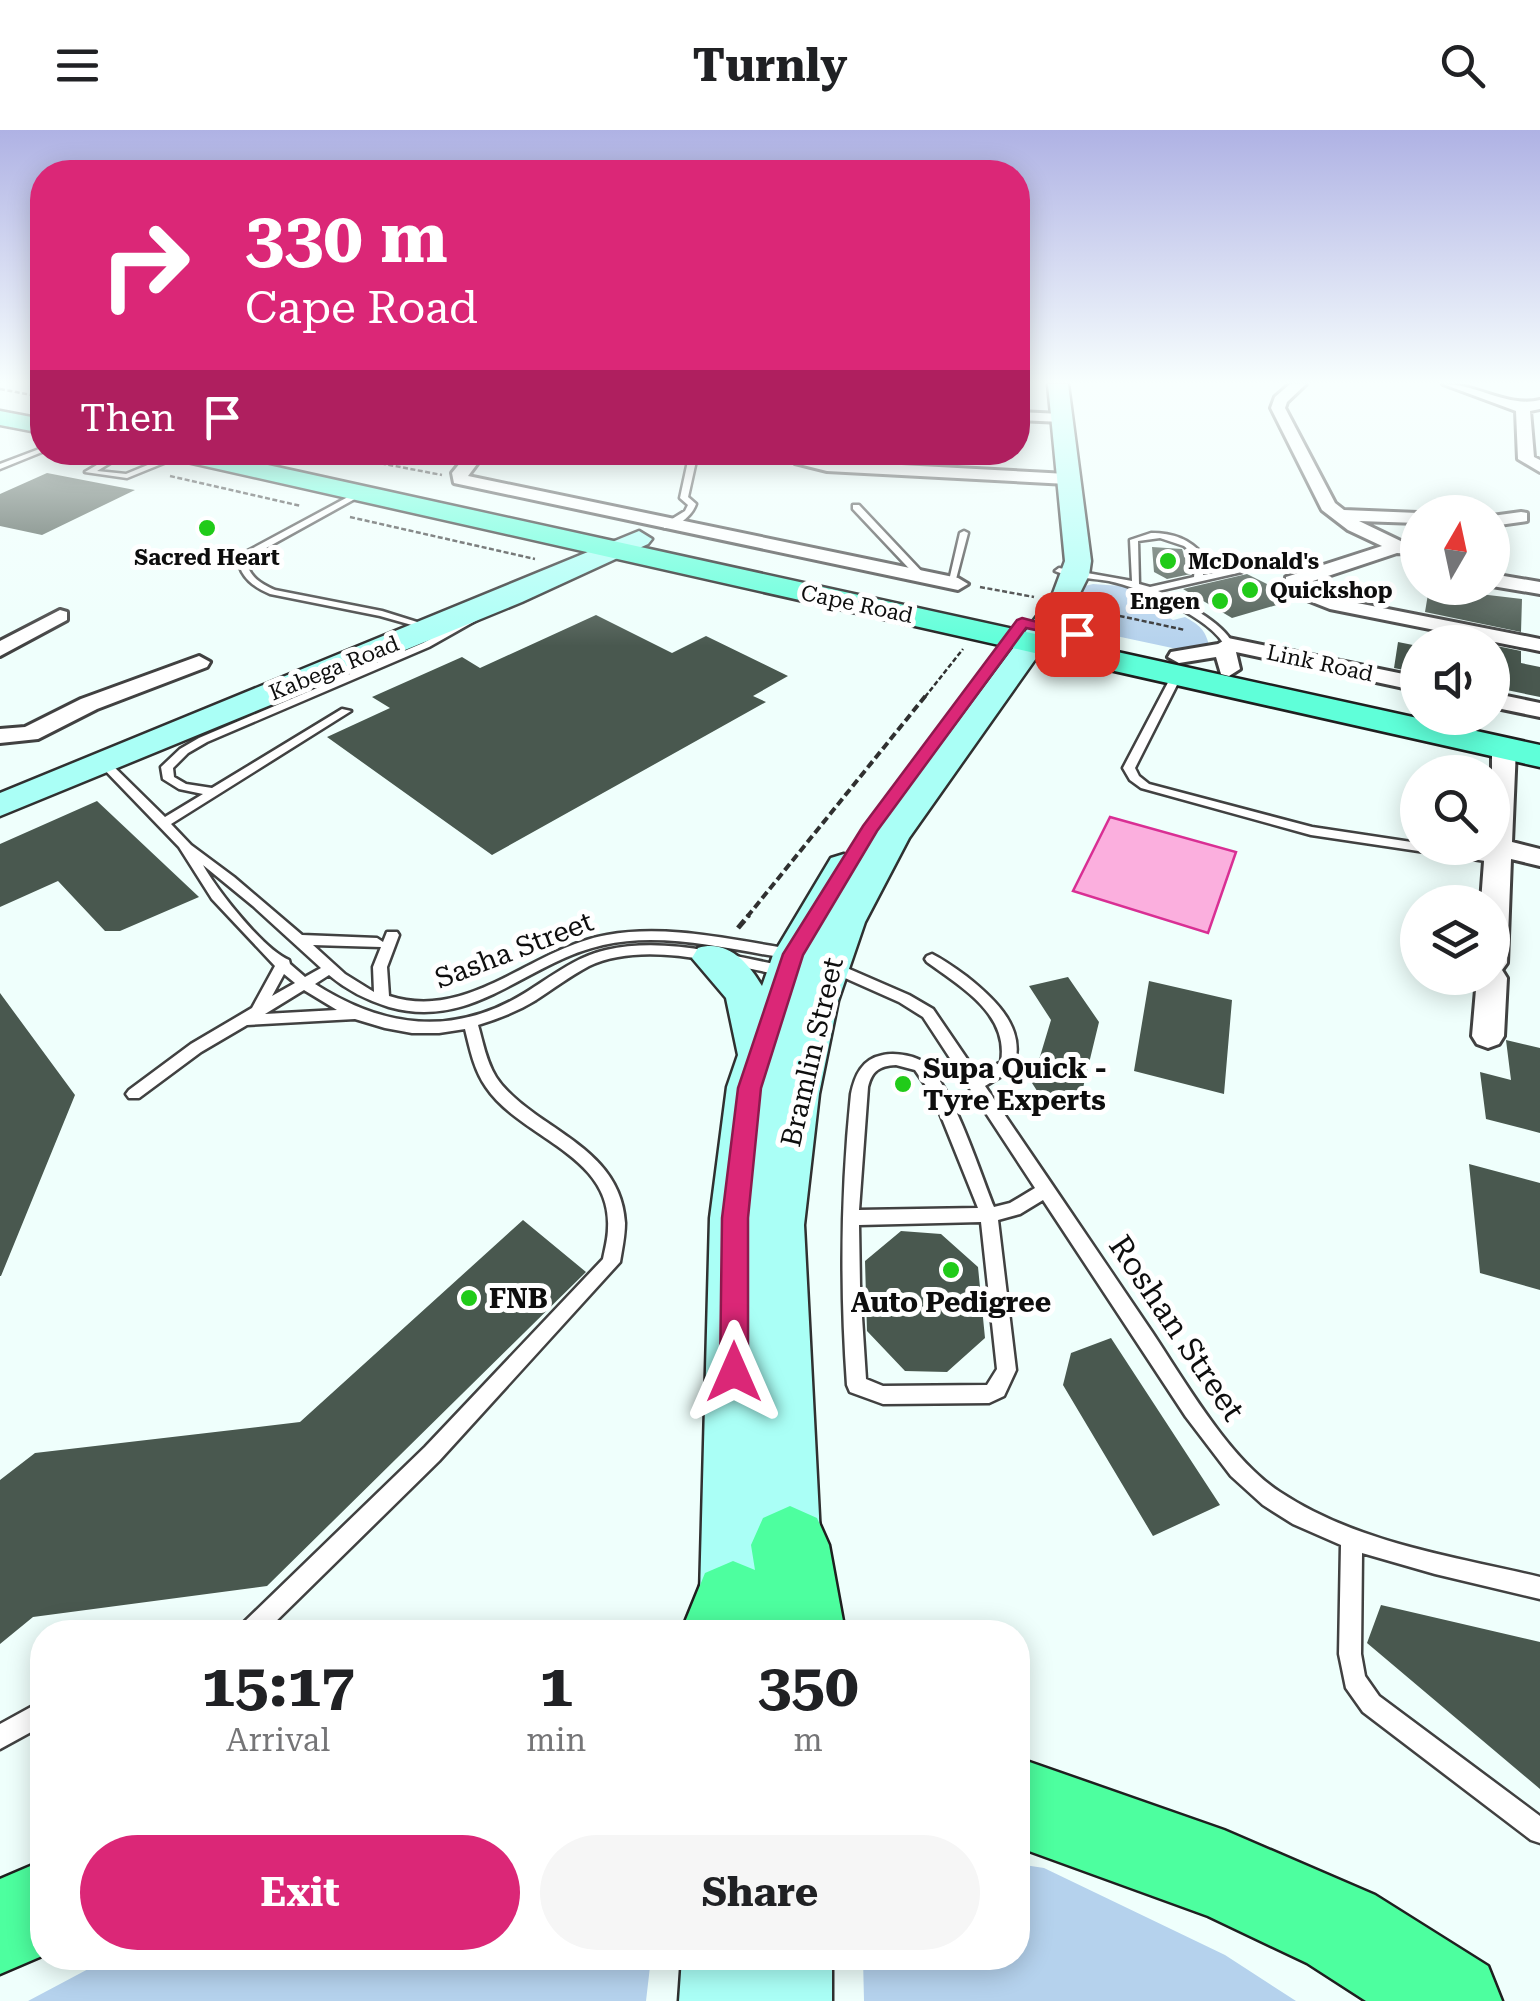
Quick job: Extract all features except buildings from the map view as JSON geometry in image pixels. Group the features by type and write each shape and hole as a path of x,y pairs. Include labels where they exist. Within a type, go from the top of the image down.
{"highway":[{"path":"790,1545 803,1620"},
{"path":"1030,1807 1224,1876 1341,1929 1453,2001"},
{"path":"0,1927 30,1913"}],"main road":[{"name":"Cape Road","path":"261,471 360,493 640,538 1021,626"},
{"name":"Cape Road","path":"329,471 1021,626 1540,756"},
{"name":"Cape Road","path":"1178,666 1228,654 1400,703"},
{"path":"1510,729 1540,735"}],"street":[{"path":"464,471 461,479 640,538 954,583"},
{"path":"926,471 1067,479"},
{"path":"1066,471 1074,544 1079,557 1068,572"},
{"path":"1309,471 1322,498 1338,515 1400,548"},
{"path":"1338,515 1400,517"},
{"path":"1510,519 1522,518"},
{"name":"Kabega Road","path":"0,806 512,596 640,538"},
{"path":"1400,554 1299,576 1293,581 1309,594 1337,604 1540,645"},
{"name":"Bramlin Street","path":"744,1620 735,1218 750,1088 758,1058 818,970 892,836 1021,626 1068,572"},
{"path":"1510,583 1540,588"},
{"path":"0,650 60,616"},
{"name":"Link Road","path":"1228,654 1400,681"},
{"path":"0,736 30,734 89,704 199,662"},
{"path":"1510,704 1540,710"},
{"path":"1504,748 1504,755"},
{"path":"1510,854 1540,858"},
{"path":"718,952 745,990 752,1009 758,1058"},
{"name":"Bramlin Street","path":"747,1620 790,1545 778,1225 818,970"},
{"path":"1488,1036 1491,995"},
{"path":"719,2001 720,1970"},
{"path":"792,1970 792,2001"}],"lane":[{"path":"91,471 127,476 137,471"},
{"path":"640,538 689,512 692,504 684,498 690,471"},
{"path":"360,493 247,555 242,560 243,569 257,584 273,592 382,614 430,630"},
{"path":"856,507 922,577"},
{"path":"954,583 964,533"},
{"path":"1136,582 1134,540 1144,536 1175,538 1192,546 1200,556 1198,578"},
{"path":"1154,588 1239,570"},
{"path":"1068,572 1154,588 1224,635 1228,654"},
{"path":"213,792 183,787 168,779 167,767 184,750 203,740 426,645 512,596"},
{"path":"1178,666 1130,768 1134,778 1146,786 1310,831 1400,841"},
{"path":"164,823 346,711"},
{"name":"Sasha Street","path":"103,762 186,848 208,884 306,985 359,1016 403,1030 470,1025 521,1002 562,975 604,955 636,949 718,952"},
{"name":"Sasha Street","path":"186,848 224,872 331,968 366,994 402,1007 434,1008 467,1001 602,940 665,937 718,952 818,970"},
{"path":"382,1000 380,967 392,934"},
{"path":"300,940 377,943"},
{"path":"932,959 1001,1017 1011,1056 1008,1065 977,1083"},
{"path":"248,1017 284,963"},
{"path":"134,1094 165,1069 331,968"},
{"name":"Roshan Street","path":"818,970 895,993 928,1013 1215,1440 1268,1497 1352,1542 1540,1588"},
{"path":"248,1017 359,1016"},
{"path":"262,1620 432,1454 611,1262 618,1209 602,1172 499,1092 485,1071 470,1025"},
{"path":"896,1059 920,1066 940,1093 989,1215 1006,1370 997,1389 989,1394 883,1395 857,1385 849,1291 850,1218 861,1085 868,1068 878,1061 896,1059"},
{"path":"850,1218 989,1215 1014,1209 1046,1189"},
{"path":"1352,1542 1350,1654 1354,1680 1371,1704 1540,1832"},
{"path":"0,1737 30,1721"}],"path":[{"path":"421,471 461,479"},
{"path":"718,952 1021,626 954,583"}],"shaded area":[{"path":"1081,587 1135,587 1128,592 1173,620 1185,617 1198,625 1209,645 1177,649 1074,627 1062,617"},
{"path":"1110,817 1236,852 1208,933 1073,891"},
{"path":"1030,1866 1044,1868 1225,1955 1296,2001 864,2001 863,1970 1030,1970"},
{"path":"86,1970 650,1970 646,2001 28,2001"}],"place":[{"name":"Sacred Heart","path":"207,528"},
{"name":"McDonald's","path":"1168,561"},
{"name":"Quickshop","path":"1250,590"},
{"name":"Engen","path":"1220,601"},
{"name":"Supa Quick - Tyre Experts","path":"903,1084"},
{"name":"Auto Pedigree","path":"951,1270"},
{"name":"FNB","path":"469,1298"}],"route":[{"path":"734,1372 735,1218 750,1088 793,954 869,830 1022,623 1077,634"}]}
